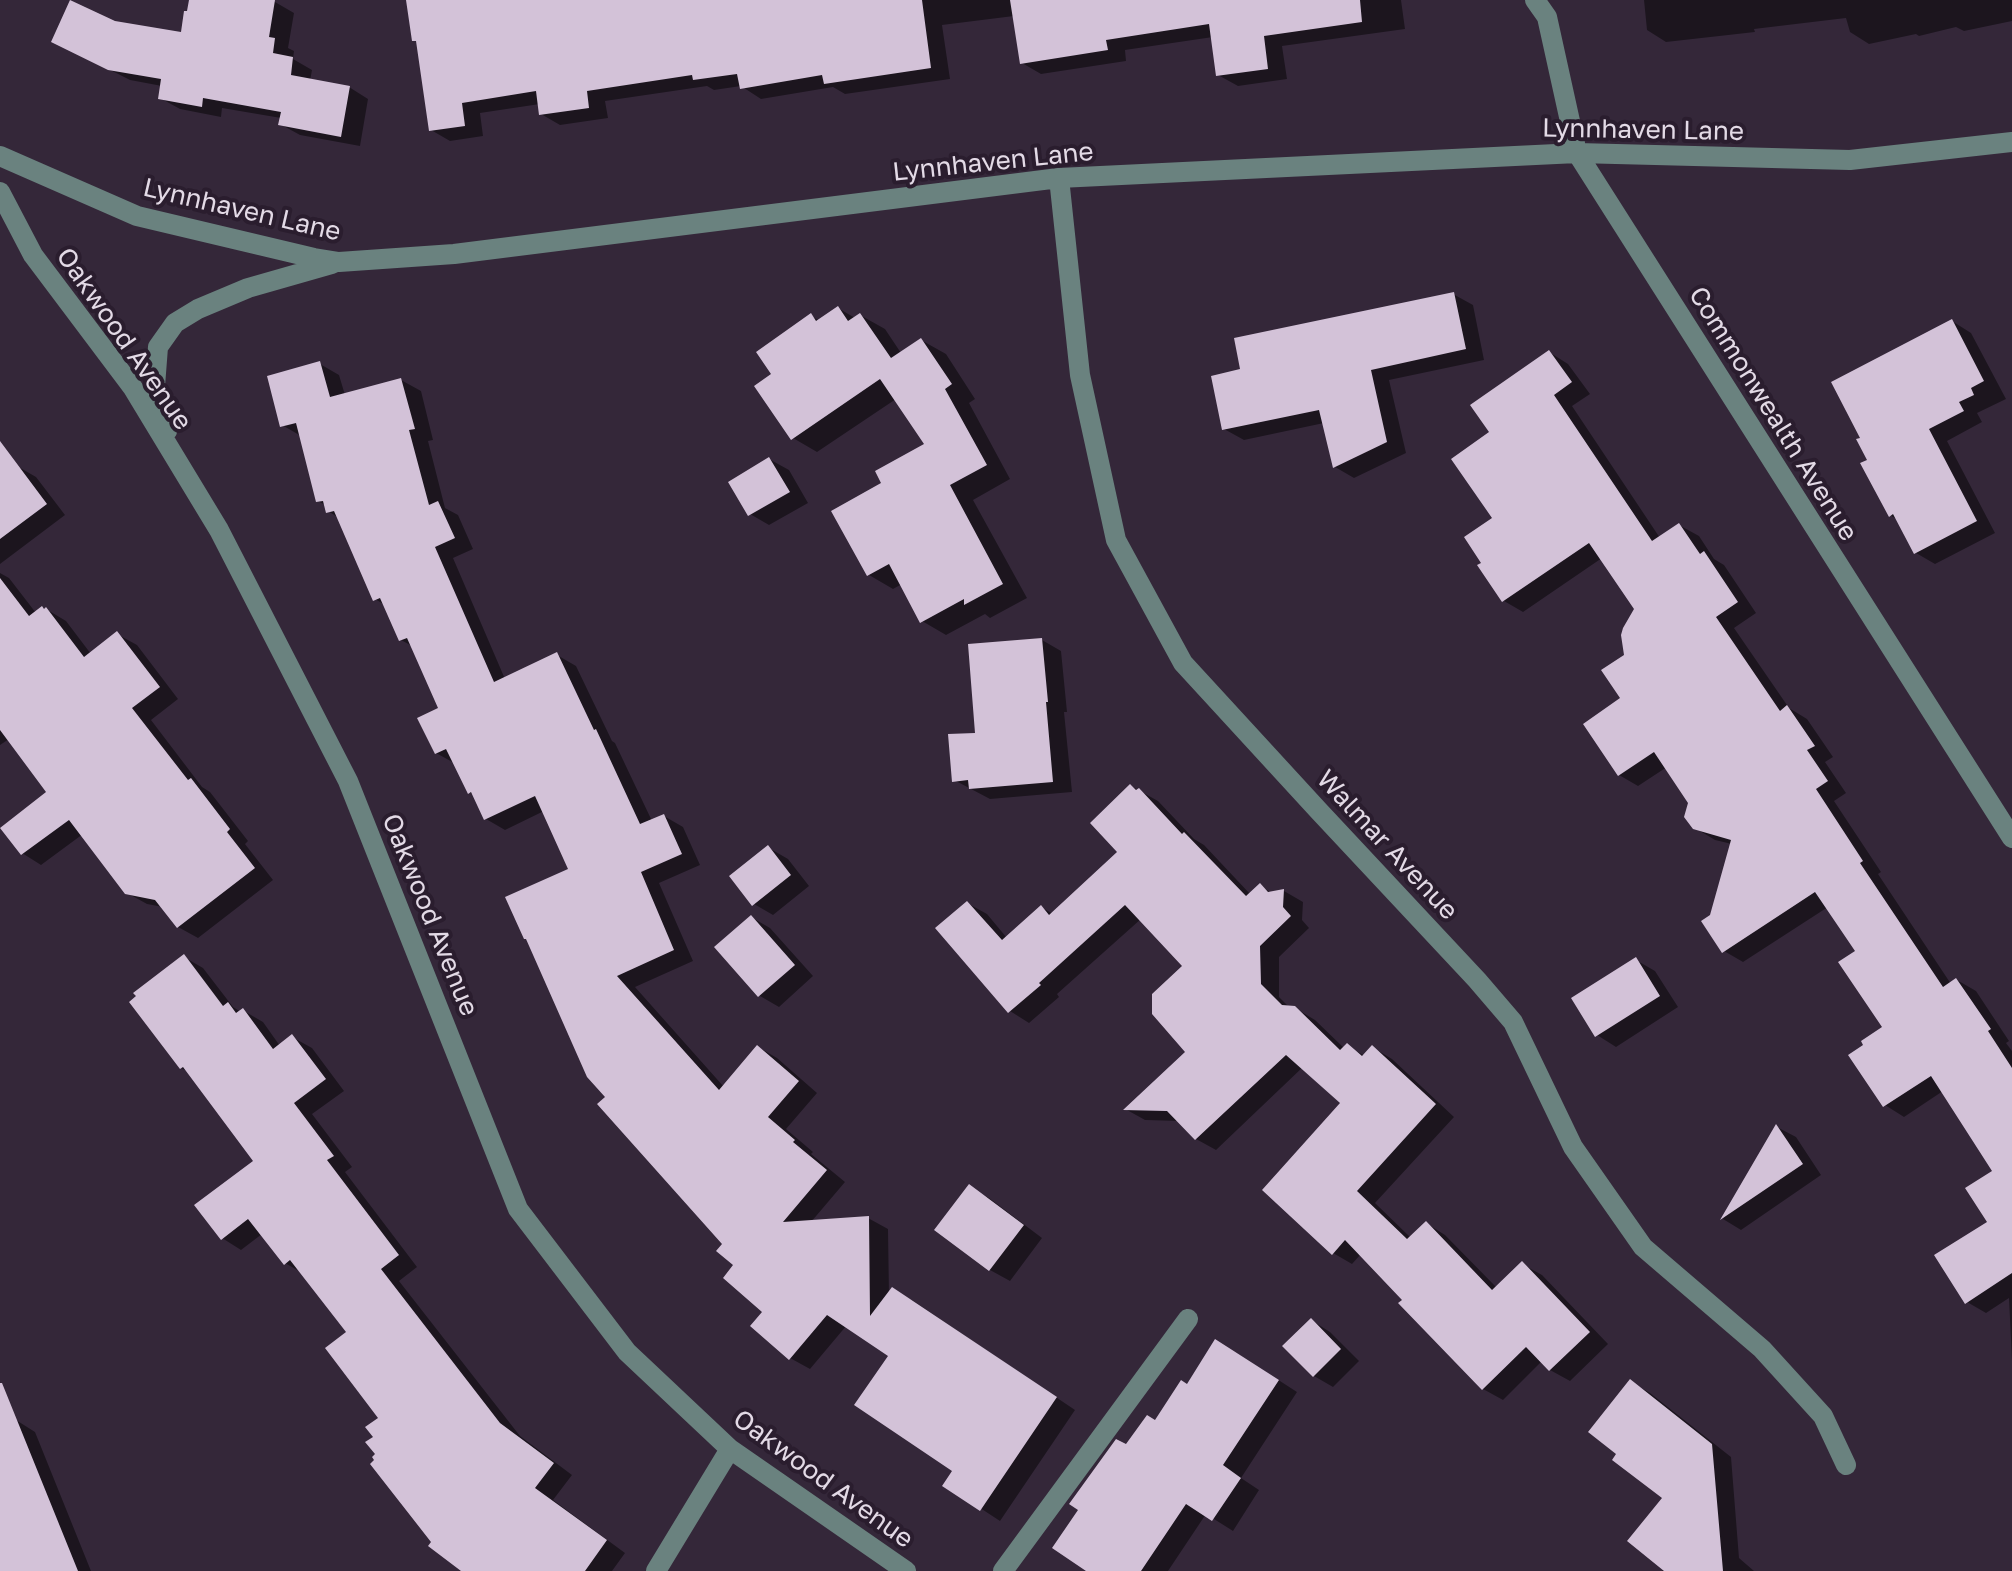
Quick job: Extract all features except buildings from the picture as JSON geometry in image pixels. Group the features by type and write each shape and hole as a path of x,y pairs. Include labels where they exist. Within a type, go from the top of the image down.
{"street":[{"name":"Commonwealth Avenue","path":"1535,0 1547,17 1577,153 2012,838"},
{"name":"Lynnhaven Lane","path":"0,156 137,216 339,262 470,252 1059,178 1577,153 1850,160 2012,142"},
{"name":"Walmar Avenue","path":"1059,178 1080,375 1116,540 1183,663 1513,1022 1573,1147 1643,1247 1762,1349 1823,1416 1846,1465"},
{"name":"Oakwood Avenue","path":"0,192 33,255 133,388 219,530 348,781 518,1209 627,1352 730,1449 906,1571"},
{"path":"173,454 155,386 158,347 175,323 198,309 248,288 339,262"},
{"path":"1003,1571 1188,1319"},
{"path":"656,1571 730,1449"}]}
